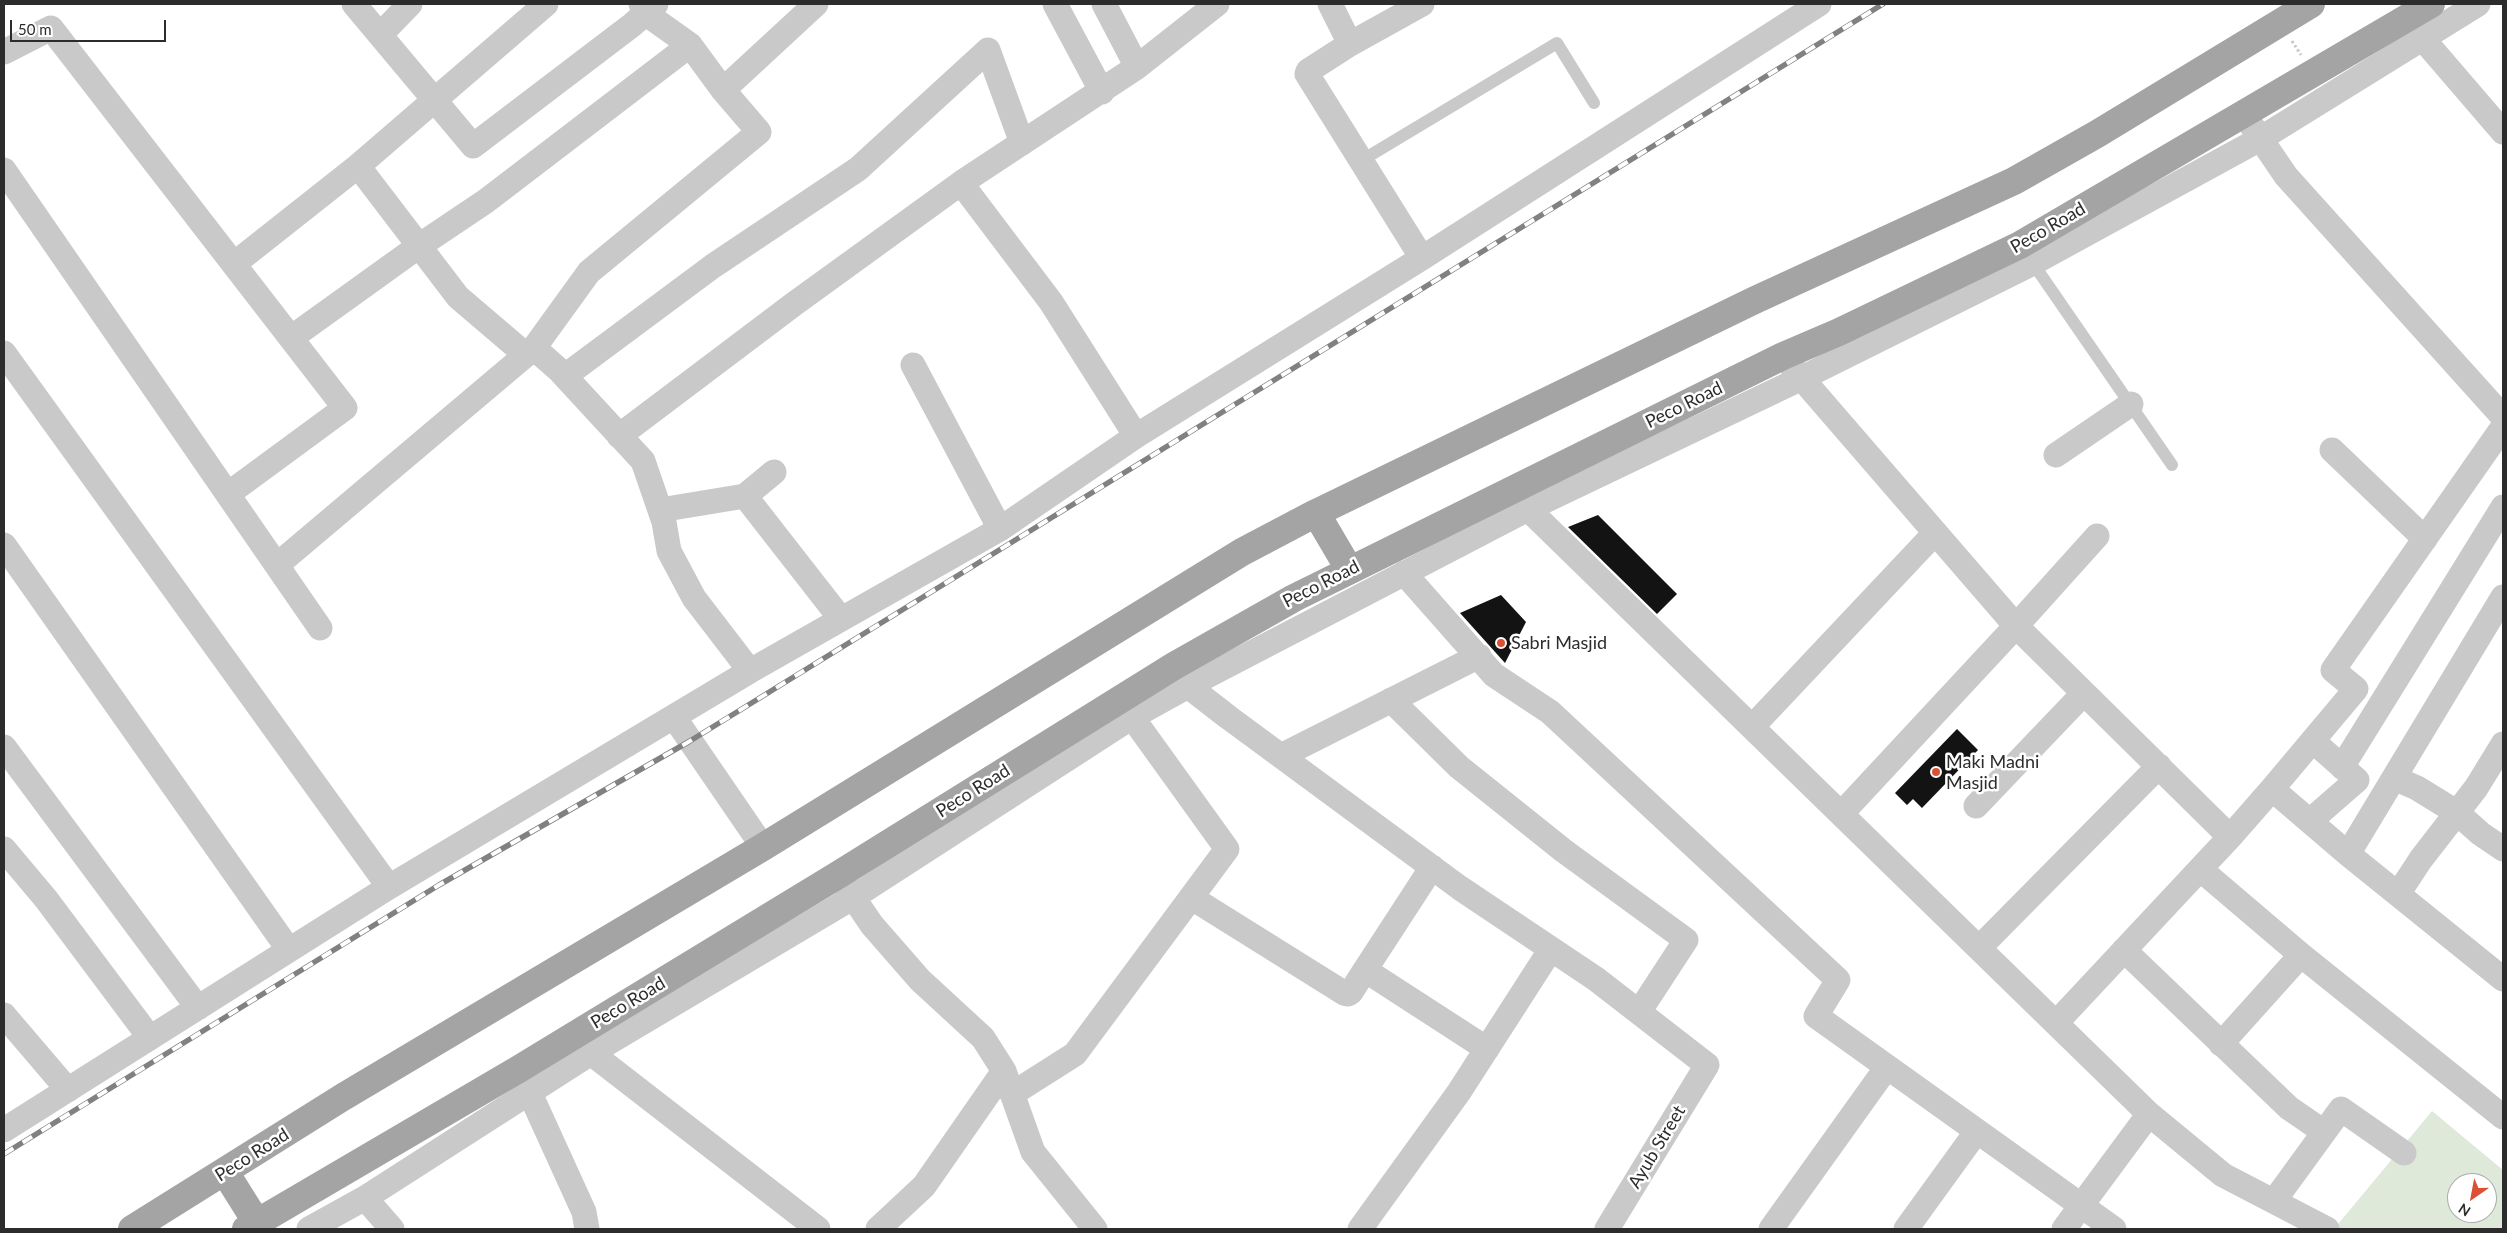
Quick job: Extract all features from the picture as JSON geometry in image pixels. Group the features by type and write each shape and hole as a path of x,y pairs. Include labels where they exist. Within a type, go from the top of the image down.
{"main road":[{"name":"Peco Road","path":"132,1229 343,1097 763,847 1242,552 1316,513 1755,300 2014,181 2097,134 2311,4"},
{"name":"Peco Road","path":"251,1226 524,1081 838,875 1181,676 1294,598 1349,570 1520,499 1783,356 2026,254 2243,114 2422,20"},
{"path":"1316,513 1349,570"},
{"path":"225,1172 251,1226"}],"street":[{"path":"277,565 530,351 589,272 759,132 723,90 690,44 647,7 473,146 354,4"},
{"path":"380,35 410,4"},
{"path":"234,264 358,166 546,4"},
{"path":"723,90 816,4"},
{"path":"1055,4 1102,92"},
{"path":"1104,4 1137,67"},
{"path":"1330,4 1350,44"},
{"path":"1419,4 1350,44 1308,71 1307,74 1359,162 1422,258"},
{"path":"4,1130 389,887 750,671 1000,529 1136,436 1422,258 1819,4"},
{"path":"309,1229 365,1198 524,1081 591,1053 852,898 1132,717 1181,676 1404,573 1520,499 1802,378 2026,254 2260,139 2422,20 2478,4"},
{"path":"620,436 794,304 961,184 1137,67 1211,6"},
{"path":"2422,20 2503,132"},
{"path":"4,52 51,28 345,408 228,494"},
{"path":"291,338 419,246 486,201 690,44"},
{"path":"565,376 712,266 858,168 988,50 1022,144"},
{"path":"2243,114 2286,176 2503,417"},
{"path":"358,166 458,296 565,376 643,461 660,510 669,551 694,598 750,671"},
{"path":"4,170 320,628"},
{"path":"961,184 1051,302 1136,436"},
{"path":"4,353 389,887"},
{"path":"1783,356 2016,626 2230,837"},
{"path":"913,365 1000,529"},
{"path":"2056,455 2131,404"},
{"path":"2056,1023 2230,837 2272,790 2356,689 2333,670 2503,427"},
{"path":"2332,450 2425,539"},
{"path":"660,510 745,496 774,472"},
{"path":"745,496 841,619"},
{"path":"1520,499 2149,1114 2223,1175 2327,1229"},
{"path":"2342,767 2503,507"},
{"path":"1754,726 1935,533"},
{"path":"1842,813 2016,626 2096,536"},
{"path":"4,545 290,950"},
{"path":"1404,573 1494,675 1550,712 1838,980 1816,1016 2114,1229"},
{"path":"2348,854 2503,597"},
{"path":"1281,756 1479,656"},
{"path":"1181,676 1281,756 1432,867 1596,979 1639,1012 1686,940 1564,851 1459,767 1391,700"},
{"path":"1976,806 2084,693"},
{"path":"674,717 763,847"},
{"path":"878,1229 924,1186 1008,1082 1075,1054 1227,849 1132,717"},
{"path":"2310,821 2357,780 2313,741"},
{"path":"2398,894 2456,812 2476,788 2503,744"},
{"path":"4,747 198,1008"},
{"path":"1980,948 2159,766"},
{"path":"2394,778 2417,788 2456,812 2481,834 2503,849"},
{"path":"2272,790 2503,979"},
{"path":"4,849 46,898 150,1038"},
{"path":"1192,898 1348,994 1432,867"},
{"path":"2200,869 2301,955 2503,1118"},
{"path":"838,875 872,925 920,980 983,1038 1008,1082 1033,1152 1095,1229"},
{"path":"1360,1229 1459,1092 1551,949"},
{"path":"2124,950 2288,1108 2324,1132"},
{"path":"2221,1044 2301,955"},
{"path":"1365,970 1487,1049"},
{"name":"Ayub Street","path":"1608,1229 1707,1065 1639,1012"},
{"path":"4,1015 68,1090"},
{"path":"591,1053 818,1229"},
{"path":"1771,1229 1887,1068"},
{"path":"524,1081 584,1212 587,1229"},
{"path":"2274,1201 2341,1109 2404,1153"},
{"path":"2064,1229 2149,1114"},
{"path":"1906,1229 1977,1131"},
{"path":"365,1198 392,1229"}],"lane":[{"path":"1359,162 1556,43 1594,103"},
{"path":"2026,254 2172,465"}],"path":[{"path":"2289,36 2304,59"}],"green space":[{"path":"2432,1111 2503,1170 2503,1229 2334,1229"}],"building":[{"path":"1598,515 1677,594 1657,614 1568,527"},
{"name":"Sabri Masjid","path":"1501,595 1526,622 1505,663 1460,613"},
{"name":"Maki Madni Masjid","path":"1957,729 1978,750 1922,808 1913,799 1907,805 1895,793"}],"railway":[{"path":"4,1154 439,885 690,741 1883,4"}],"place":[{"name":"Sabri Masjid","path":"1501,643"},
{"name":"Maki Madni Masjid","path":"1936,772"}]}
